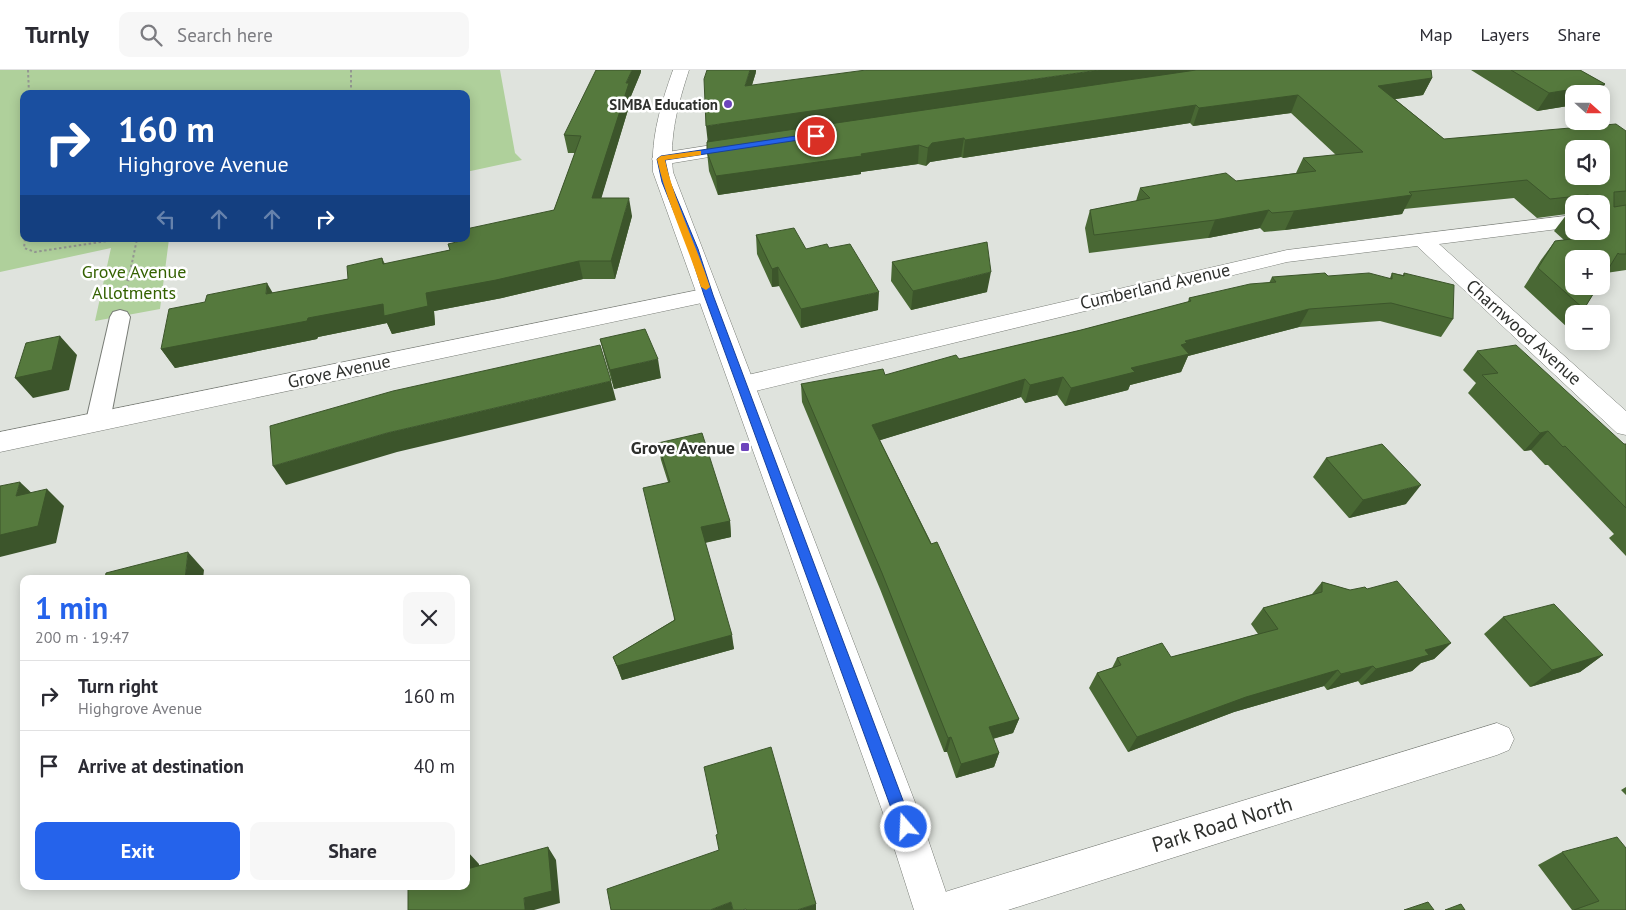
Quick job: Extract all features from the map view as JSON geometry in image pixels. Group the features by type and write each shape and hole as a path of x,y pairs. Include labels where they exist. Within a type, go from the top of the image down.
{"street":[{"path":"681,70 665,127 661,159 666,182 693,249 708,295 900,810 933,910"},
{"path":"661,159 760,144"},
{"name":"Cumberland Avenue","path":"743,385 1251,263 1288,256 1565,222"},
{"name":"Charnwood Avenue","path":"1421,239 1626,426"},
{"name":"Grove Avenue","path":"0,442 708,295"},
{"name":"Park Road North","path":"948,910 1497,739"}],"lane":[{"path":"98,421 120,317"}],"path":[{"path":"28,70 29,90"},
{"path":"351,70 351,90"},
{"path":"25,242 24,248 35,252 44,252 102,242"},
{"path":"120,317 136,242"}],"green space":[{"name":"Grove Avenue Allotments","path":"0,70 500,70 515,153 522,160 470,171 470,90 20,90 20,242 169,242 160,309 95,321 111,248 0,272"}],"building":[{"path":"596,70 632,70 626,83 629,83 592,198 629,198 611,261 579,261 496,280 426,293 428,306 384,316 383,304 308,318 307,321 161,349 169,309 205,302 207,295 267,283 266,294 348,279 347,266 382,258 383,264 450,250 448,244 470,242 470,228 554,210 581,136 564,135"},
{"path":"707,70 750,70 745,86 866,70 1099,70 706,126 704,79"},
{"path":"1196,70 1431,70 1432,78 1378,86 1444,139 1565,128 1565,130 1610,130 1610,125 1616,124 1626,131 1626,191 1614,192 1614,207 1626,205 1626,254 1618,253 1610,266 1610,250 1565,250 1565,292 1538,268 1555,241 1610,240 1610,195 1565,195 1565,197 1550,199 1527,180 1409,192 1412,195 1294,211 1272,213 1269,210 1215,220 1094,235 1090,210 1150,198 1140,188 1226,173 1236,181 1316,171 1303,158 1363,152 1298,95 1199,108 1196,105 965,140 964,138 932,143 928,148 919,145 861,154 862,156 716,176 707,152 707,142"},
{"path":"1511,70 1580,70 1605,84 1565,85 1565,90 1549,93"},
{"path":"794,228 806,249 827,244 829,248 850,244 879,292 801,309 778,267 772,269 756,235"},
{"path":"987,242 991,272 913,291 892,262"},
{"path":"1325,273 1328,276 1369,273 1392,279 1392,273 1404,276 1404,273 1454,285 1453,319 1391,303 1309,309 1185,341 1187,343 1181,345 1189,354 1131,368 1135,372 1071,388 1063,377 1030,385 1025,379 872,425 931,544 937,542 1019,719 989,727 999,753 961,764 951,737 948,738 882,573 801,384 883,369 885,375 956,355 959,359 1081,330 1191,301 1189,298 1250,284 1276,282 1272,277"},
{"path":"1568,295 1593,295 1586,305 1580,305"},
{"path":"645,329 658,359 610,370 600,339"},
{"path":"60,336 52,370 15,378 26,343"},
{"path":"600,345 611,381 387,433 273,466 270,426 393,391"},
{"path":"1516,345 1626,444 1626,508 1565,446 1563,447 1548,431 1540,433 1482,375 1498,373 1477,351"},
{"path":"702,433 730,521 701,527 732,635 617,666 613,657 675,620 643,488 670,482 658,443"},
{"path":"1382,444 1421,485 1363,500 1326,458"},
{"path":"20,482 16,496 47,489 38,526 0,535 0,486"},
{"path":"188,552 185,575 106,575 106,573"},
{"path":"1397,581 1451,643 1425,650 1429,655 1376,669 1373,666 1341,674 1338,670 1246,697 1137,737 1097,673 1121,665 1117,658 1162,643 1171,657 1278,629 1263,608 1322,592 1322,582 1350,590 1365,587 1367,589"},
{"path":"1554,604 1603,655 1552,670 1503,617"},
{"path":"771,747 816,904 797,910 733,910 731,902 710,910 611,910 607,889 719,850 716,835 718,834 704,767"},
{"path":"1617,837 1626,848 1626,910 1574,910 1599,901 1562,852"},
{"path":"548,847 552,891 524,898 525,910 408,910 408,890 470,890 470,868"},
{"path":"1428,902 1434,910 1404,910"},
{"path":"1461,904 1465,910 1445,910"}],"slow traffic":[{"path":"698,153 661,159 666,182 706,287"}],"place":[{"name":"SIMBA Education","path":"728,104"},
{"name":"Grove Avenue","path":"745,447"}],"route":[{"path":"816,136 661,159 666,182 693,249 708,295 906,827"}]}
